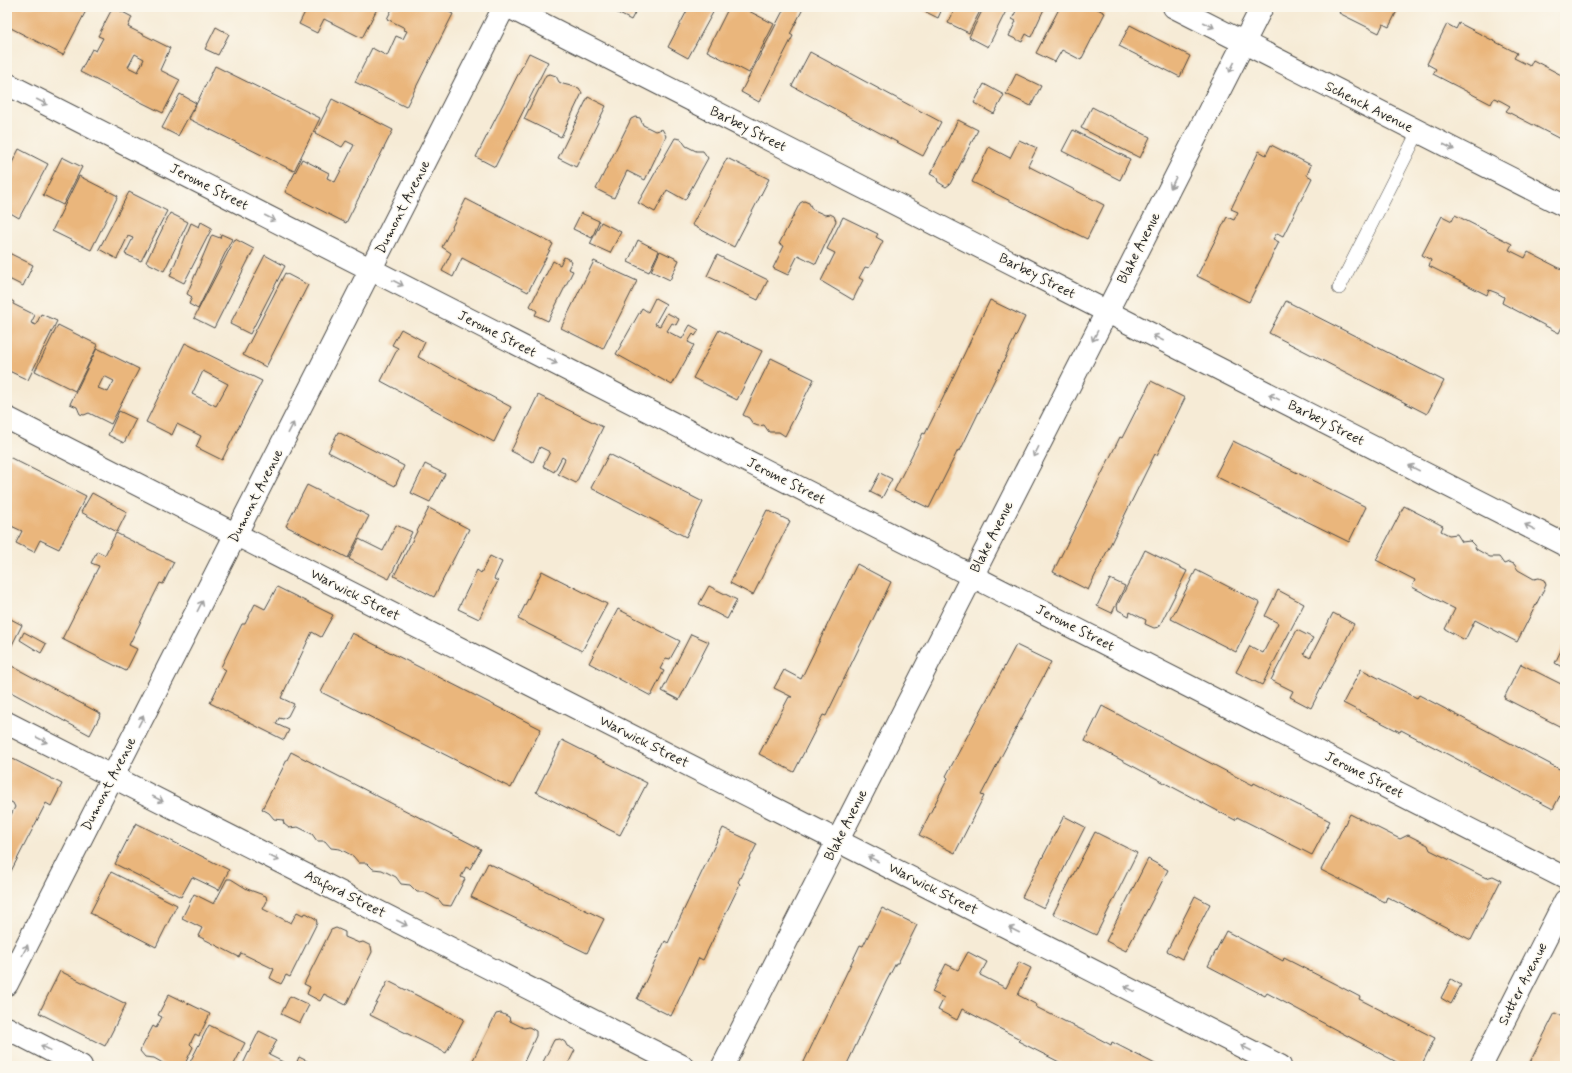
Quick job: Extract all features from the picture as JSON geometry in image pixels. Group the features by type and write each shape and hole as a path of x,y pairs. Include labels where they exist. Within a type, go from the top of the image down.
{"street":[{"name":"Dumont Avenue","path":"7,984 504,7"},
{"name":"Barbey Street","path":"509,7 1565,545"},
{"name":"Schenck Avenue","path":"1174,7 1565,206"},
{"name":"Blake Avenue","path":"723,1066 1262,7"},
{"name":"Jerome Street","path":"7,84 1565,878"},
{"name":"Warwick Street","path":"7,418 1280,1066"},
{"name":"Ashford Street","path":"7,722 682,1066"},
{"name":"Sutter Avenue","path":"1482,1066 1565,901"},
{"path":"7,1028 81,1066"}],"lane":[{"path":"1339,288 1418,132"}],"building":[{"path":"7,7 88,7 63,55 7,26"},
{"path":"113,7 132,17 128,27 170,48 160,70 180,80 163,113 80,72 92,49 96,51 103,38 98,36","holes":["135,54 144,59 138,72 128,67"]},
{"path":"299,7 378,7 362,38 324,19 317,33 299,24 306,10"},
{"path":"393,7 439,7 453,14 406,107 355,82 372,48 387,56 396,36 403,39 407,31 404,30 405,28 387,19"},
{"path":"606,7 638,7 631,20"},
{"path":"689,7 716,7 688,58 668,47"},
{"path":"729,7 741,7 774,24 749,73 707,51"},
{"path":"785,7 804,7 790,34 793,36 759,102 741,92"},
{"path":"916,7 943,7 938,18"},
{"path":"956,7 982,7 969,33 948,23"},
{"path":"984,7 1008,7 988,47 969,37"},
{"path":"1018,7 1045,7 1031,37 1026,34 1022,42 1009,36 1016,21 1012,19"},
{"path":"1060,7 1094,7 1105,13 1081,60 1062,50 1055,62 1036,53"},
{"path":"1342,7 1399,7 1389,27 1383,24 1379,33 1339,13"},
{"path":"1459,23 1517,53 1514,58 1530,66 1533,60 1565,77 1564,141 1506,111 1510,106 1501,101 1494,98 1491,104 1433,74 1436,69 1427,64 1447,24 1456,29"},
{"path":"1130,25 1190,56 1180,77 1119,46"},
{"path":"216,27 229,34 218,55 205,49"},
{"path":"810,52 941,122 923,156 792,86"},
{"path":"529,53 548,62 495,167 476,157"},
{"path":"215,66 320,118 294,171 189,119"},
{"path":"550,74 556,76 559,82 563,84 579,88 582,93 561,137 524,119 546,75"},
{"path":"1016,74 1041,86 1031,106 1006,94"},
{"path":"984,84 1004,95 994,114 974,103"},
{"path":"180,94 196,103 178,136 162,128"},
{"path":"588,97 606,106 576,167 558,158"},
{"path":"332,99 393,130 346,223 285,192 302,159 329,173 327,178 335,182 354,145 346,141 342,147 315,133"},
{"path":"1092,107 1150,137 1140,158 1081,128"},
{"path":"635,117 640,118 643,125 655,131 662,129 666,136 645,180 627,171 614,198 596,189 631,119"},
{"path":"958,120 978,130 950,184 946,187 938,182 937,178 930,174"},
{"path":"1073,130 1130,159 1120,180 1062,151"},
{"path":"675,138 681,139 686,146 696,151 703,151 708,158 685,200 667,190 655,212 638,203"},
{"path":"1019,140 1037,148 1028,166 1104,205 1087,239 972,182 989,147 1010,158"},
{"path":"1271,145 1311,165 1307,175 1312,178 1283,236 1277,233 1273,239 1279,242 1249,302 1197,276 1227,217 1234,220 1238,212 1231,209 1259,151 1266,155"},
{"path":"19,149 48,164 19,218 7,211 7,173"},
{"path":"62,157 82,167 63,205 43,195"},
{"path":"727,158 769,179 734,247 692,225"},
{"path":"79,176 118,196 91,250 52,231"},
{"path":"129,192 167,211 141,261 125,254 133,238 128,236 117,259 99,249"},
{"path":"466,199 553,244 528,292 462,258 453,277 442,271 451,253 442,247"},
{"path":"804,201 809,203 812,209 825,215 830,214 834,216 836,221 816,264 798,255 788,275 773,268 784,246 779,244 800,203"},
{"path":"170,213 188,222 164,271 146,262"},
{"path":"581,213 599,221 592,238 573,229"},
{"path":"1455,215 1512,244 1509,250 1525,258 1528,252 1565,271 1565,328 1562,327 1559,333 1502,303 1504,297 1497,293 1489,290 1487,295 1429,266 1431,260 1422,255 1442,216 1452,221"},
{"path":"843,217 878,234 876,237 883,241 869,268 865,267 859,278 863,280 853,300 821,281 835,253 827,249"},
{"path":"201,222 212,228 184,283 170,276 191,223 199,227"},
{"path":"601,222 621,232 610,253 590,244"},
{"path":"221,234 232,239 198,309 189,304 192,297 187,294 212,235 220,238"},
{"path":"235,239 254,249 214,328 194,318"},
{"path":"638,240 659,251 649,272 628,262"},
{"path":"660,251 679,260 670,280 651,271"},
{"path":"7,252 33,265 23,286 7,278"},
{"path":"265,255 285,266 250,334 230,324"},
{"path":"717,255 768,280 758,300 707,276"},
{"path":"564,257 572,261 568,269 573,271 548,321 535,315 537,311 530,306 553,261 560,265"},
{"path":"594,261 637,281 603,349 561,328"},
{"path":"285,273 308,285 266,367 243,355"},
{"path":"7,298 14,302 13,304 35,315 31,323 36,325 41,314 57,321 28,380 7,370"},
{"path":"655,298 666,304 655,324 660,326 667,313 679,319 676,325 672,323 667,331 682,339 690,325 699,330 695,336 693,334 688,342 694,345 672,385 616,354 642,308 648,312"},
{"path":"990,300 1025,317 960,451 958,450 929,508 894,491 923,433 925,434"},
{"path":"1286,301 1444,381 1427,414 1269,333"},
{"path":"58,325 98,345 75,391 35,371"},
{"path":"401,329 425,342 418,357 511,407 494,442 381,381 398,348 392,345"},
{"path":"719,330 762,351 737,400 693,378"},
{"path":"185,343 262,381 222,460 196,447 201,436 177,424 172,435 146,422","holes":["203,371 228,384 216,406 192,394"]},
{"path":"97,348 139,369 111,424 89,413 84,415 80,414 77,407 70,404","holes":["104,376 114,381 108,392 98,388"]},
{"path":"771,358 814,379 785,436 779,432 769,432 764,425 758,426 753,424 749,418 743,415"},
{"path":"1151,381 1185,398 1157,455 1155,454 1088,590 1053,572 1120,437 1122,438"},
{"path":"538,395 603,427 576,483 558,474 565,459 562,457 554,472 543,466 550,452 540,447 533,462 511,451"},
{"path":"119,411 136,419 124,443 108,435"},
{"path":"338,432 404,466 395,486 328,452"},
{"path":"1233,441 1366,507 1349,542 1215,476"},
{"path":"609,454 703,502 686,537 591,488"},
{"path":"7,456 86,496 59,549 40,540 34,552 16,543 22,531 7,524"},
{"path":"425,464 445,474 430,502 411,493"},
{"path":"880,473 892,479 882,498 870,492"},
{"path":"307,485 369,516 348,558 286,526"},
{"path":"92,493 127,512 117,532 81,512"},
{"path":"1404,506 1443,526 1441,531 1449,535 1457,534 1462,542 1470,541 1476,549 1490,557 1499,557 1504,564 1509,562 1514,564 1518,570 1534,579 1539,578 1544,580 1546,585 1517,642 1475,620 1465,640 1445,629 1455,609 1412,587 1415,580 1376,560"},
{"path":"429,508 469,529 434,597 394,576"},
{"path":"767,510 790,521 753,595 730,583"},
{"path":"396,525 412,532 389,579 349,559 359,539 383,551"},
{"path":"116,533 174,562 163,584 160,583 129,645 137,649 126,671 62,639 99,566 91,563 97,551 105,555"},
{"path":"1145,550 1187,571 1159,627 1154,628 1145,624 1146,620 1130,612 1129,616 1118,610 1117,606"},
{"path":"490,556 502,562 494,579 498,581 479,619 458,609 477,570 481,573"},
{"path":"857,564 891,582 826,716 823,715 794,772 759,754 789,697 792,697 774,688 784,670 801,679"},
{"path":"1196,570 1260,603 1236,652 1171,619"},
{"path":"542,571 607,604 582,651 518,619"},
{"path":"1110,579 1125,586 1112,613 1097,606"},
{"path":"709,586 737,600 727,619 699,604"},
{"path":"277,587 333,615 321,637 312,632 281,698 294,704 288,716 283,719 279,718 276,724 289,730 284,740 210,703 226,670 221,667 242,624 245,624 255,604 265,609"},
{"path":"1278,590 1304,604 1262,685 1236,672 1250,646 1263,653 1278,623 1265,616"},
{"path":"618,609 680,641 670,659 666,658 660,669 664,671 651,696 589,663"},
{"path":"1333,613 1354,624 1311,708 1290,697 1293,691 1271,680 1297,630 1313,638 1304,654 1310,658"},
{"path":"7,617 22,625 7,655"},
{"path":"24,632 46,644 41,653 20,640"},
{"path":"352,633 541,729 511,788 321,692"},
{"path":"691,634 709,642 679,700 662,691"},
{"path":"1565,642 1565,669 1555,663"},
{"path":"1016,645 1051,662 981,795 984,796 955,853 919,835 948,778 946,776"},
{"path":"8,664 101,714 90,735 7,690"},
{"path":"1521,664 1565,686 1565,729 1504,698"},
{"path":"1361,669 1417,698 1419,695 1565,772 1565,786 1553,809 1401,730 1400,732 1343,703"},
{"path":"1102,706 1235,776 1253,785 1254,783 1330,821 1312,855 1237,817 1235,820 1085,741"},
{"path":"562,740 647,783 620,835 536,792"},
{"path":"291,752 481,849 470,869 466,867 461,877 465,879 451,906 443,905 439,900 424,892 417,892 410,885 401,884 396,877 382,870 373,869 367,863 359,863 353,856 340,849 331,848 325,841 317,841 312,834 298,827 289,828 284,824 283,820 274,819 269,813 262,809"},
{"path":"7,756 62,784 51,806 46,803 7,879 7,823 15,807 13,803 7,800"},
{"path":"1350,814 1400,839 1408,835 1428,845 1430,850 1486,878 1493,876 1501,880 1471,940 1387,897 1385,902 1321,870"},
{"path":"1064,816 1085,827 1044,908 1022,897"},
{"path":"136,823 229,870 219,890 192,877 181,897 115,864"},
{"path":"723,828 757,844 738,882 740,884 703,960 699,958 671,1016 637,999 665,941 668,943"},
{"path":"1095,832 1137,853 1096,935 1053,914"},
{"path":"1148,859 1168,870 1126,951 1106,941"},
{"path":"488,863 604,919 587,953 471,897"},
{"path":"111,872 177,905 156,947 90,913"},
{"path":"227,879 231,879 247,889 266,896 267,901 263,909 291,923 297,912 303,915 306,913 316,919 317,923 290,977 286,975 281,984 270,978 274,969 241,953 239,957 198,936 202,928 182,918 194,894 214,904"},
{"path":"1195,896 1210,904 1182,959 1167,951"},
{"path":"882,908 917,925 898,963 896,963 886,982 846,1066 802,1066 860,945 863,946"},
{"path":"336,928 345,932 345,937 371,946 372,952 346,1005 324,994 320,1001 307,994 310,987 304,984 331,930"},
{"path":"1226,931 1283,961 1284,958 1341,987 1360,997 1359,999 1435,1038 1421,1066 1404,1066 1267,993 1265,996 1208,966"},
{"path":"968,952 987,962 980,975 1006,988 1019,962 1031,968 1018,995 1037,1005 1036,1007 1111,1045 1112,1042 1159,1066 1067,1066 1018,1041 1020,1039 962,1009 957,1020 938,1010 944,998 932,992 946,964 958,970"},
{"path":"60,971 126,1004 105,1046 39,1013"},
{"path":"1451,979 1461,985 1451,1004 1441,998"},
{"path":"388,981 464,1019 446,1053 370,1015"},
{"path":"169,994 210,1014 199,1036 195,1034 190,1044 193,1047 184,1066 168,1066 154,1058 145,1057 140,1051 153,1026 156,1028 162,1017 158,1015"},
{"path":"290,996 309,1005 300,1023 281,1014"},
{"path":"501,1013 509,1017 510,1021 524,1028 529,1027 536,1031 536,1036 522,1066 470,1066 496,1014"},
{"path":"1555,1013 1565,1018 1565,1066 1528,1066"},
{"path":"209,1025 245,1043 233,1066 188,1066"},
{"path":"259,1031 277,1040 269,1055 287,1064 286,1066 242,1066"},
{"path":"560,1039 565,1042 567,1046 575,1050 567,1066 541,1066 554,1040"},
{"path":"299,1057 317,1066 295,1066"}]}
